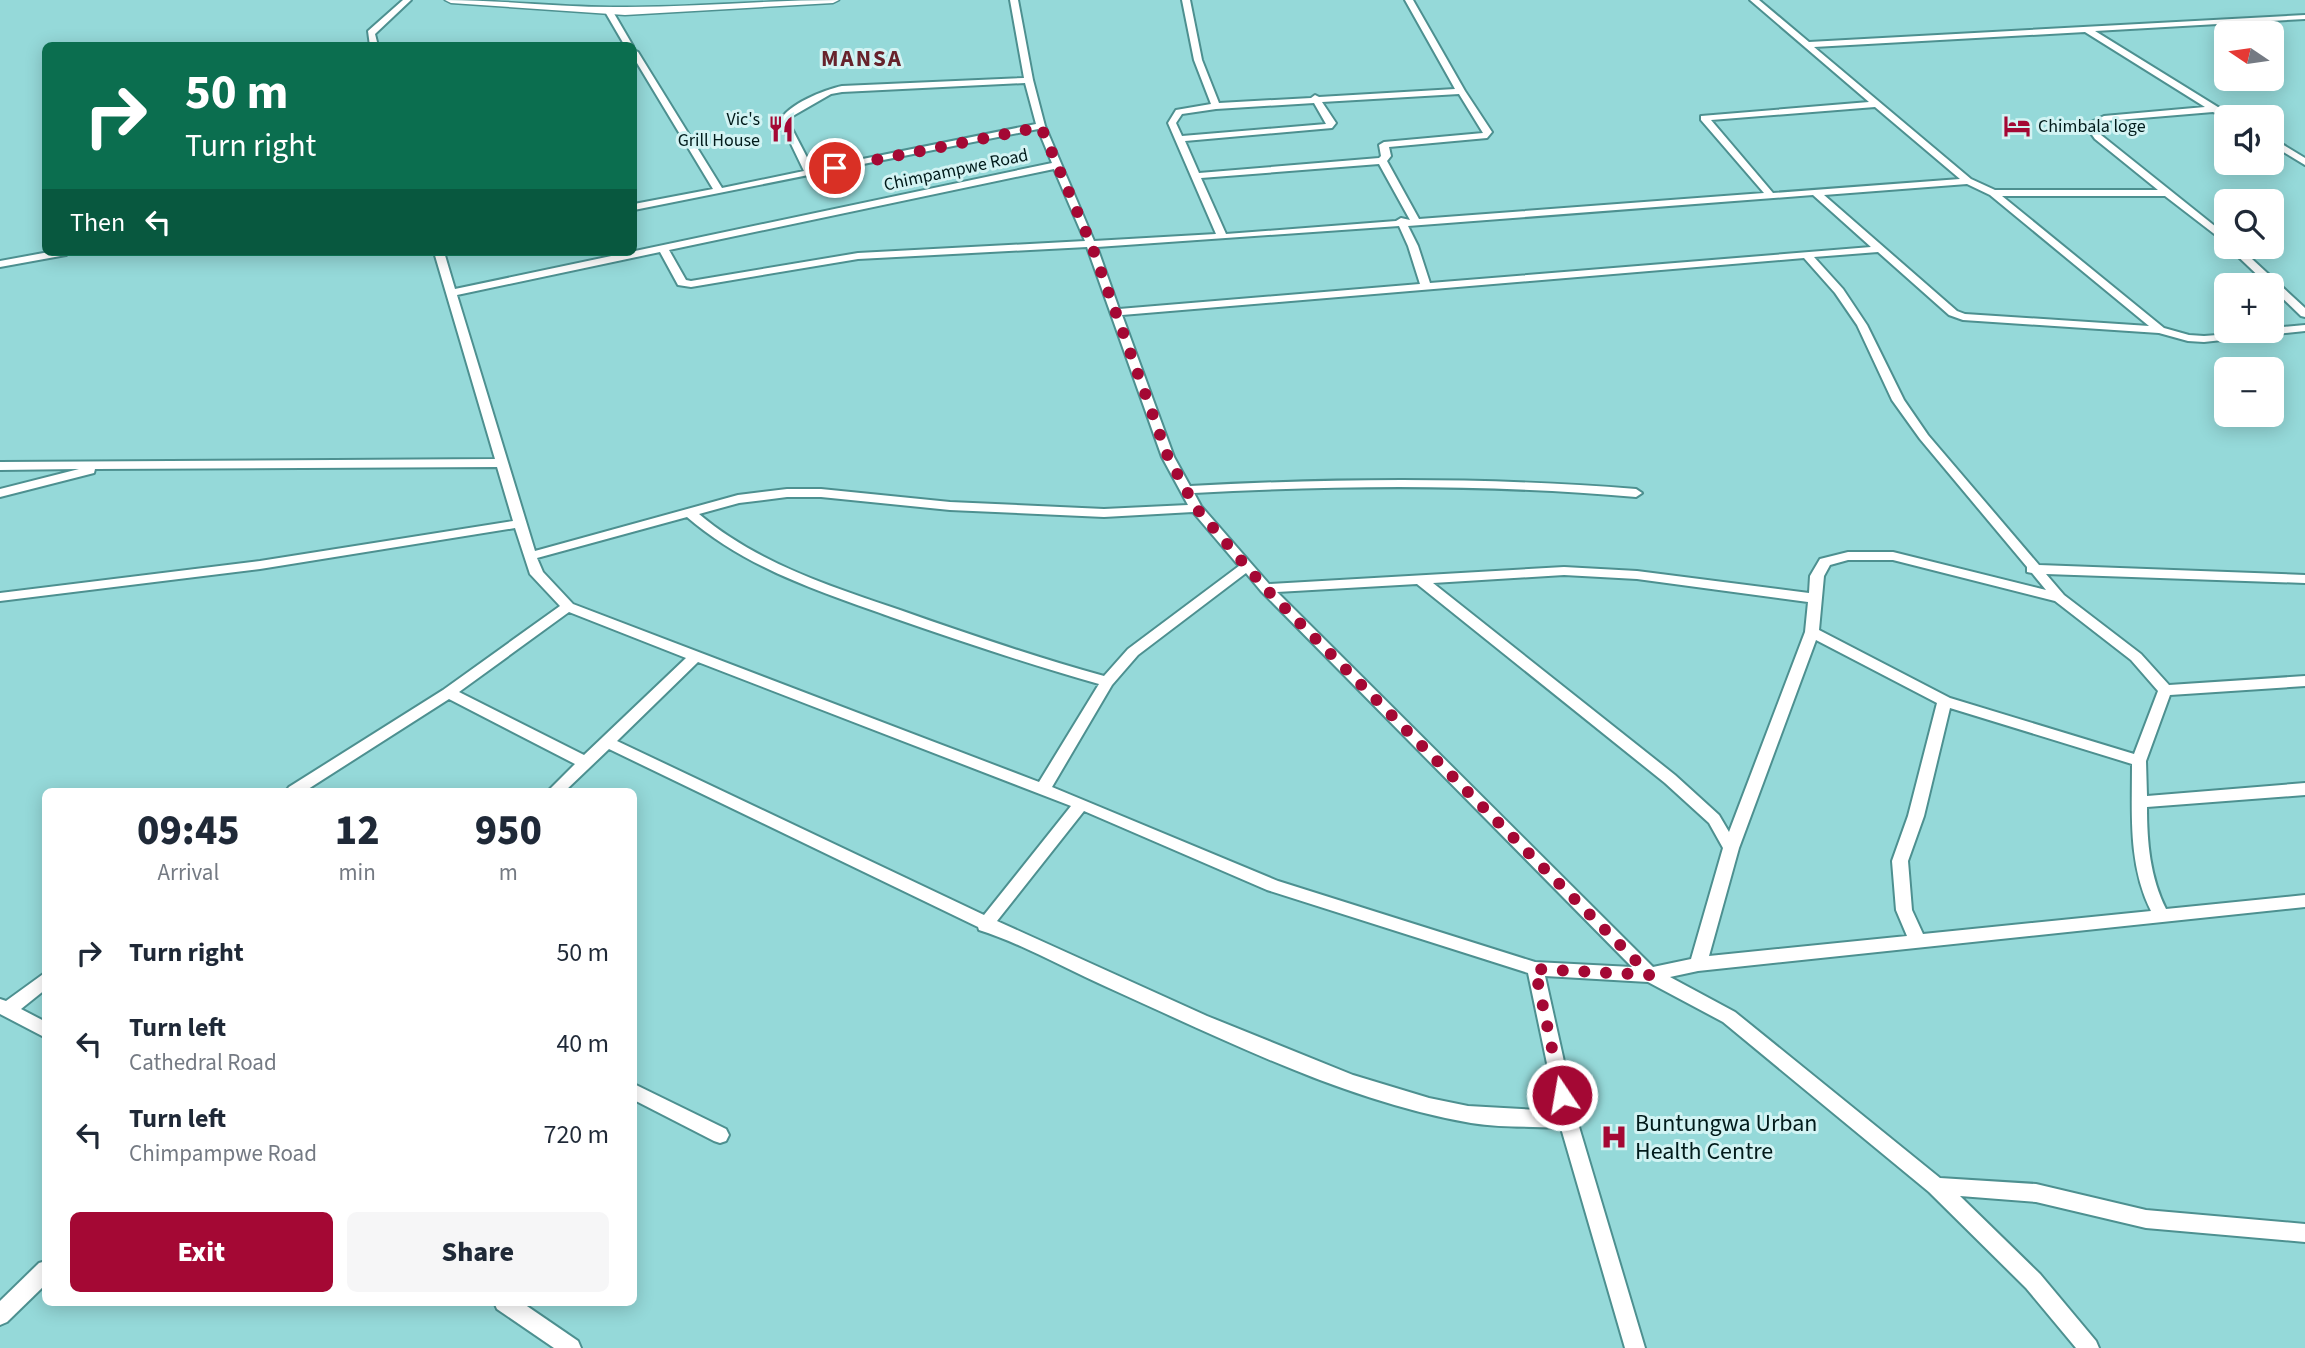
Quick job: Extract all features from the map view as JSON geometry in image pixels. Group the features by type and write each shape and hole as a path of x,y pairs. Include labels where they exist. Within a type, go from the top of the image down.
{"main road":[{"path":"451,0 608,10 833,0"}],"street":[{"path":"373,42 371,33 377,25 407,0"},
{"path":"1014,0 1041,127 1091,244 1168,457 1196,508 1266,589 1650,975 1729,1017 1936,1186 2033,1281 2090,1348"},
{"path":"1186,0 1198,60 1216,106"},
{"path":"1197,176 1382,161 1387,156 1386,144 1487,135 1488,132 1461,91 1409,0"},
{"path":"1754,0 1968,181 1993,193 2160,330"},
{"path":"608,10 627,42"},
{"path":"1805,45 2305,17"},
{"path":"2089,31 2214,109"},
{"path":"637,57 719,191"},
{"path":"810,173 784,121 787,115 828,92 853,88 924,87 1029,80"},
{"path":"1222,236 1172,123 1175,114 1216,106 1315,98 1461,91"},
{"path":"1179,139 1329,126 1332,123 1315,98"},
{"path":"1771,196 1704,118 1876,104"},
{"path":"2214,109 2104,119 2090,125 2098,137 2214,230"},
{"name":"Chimpampwe Road","path":"637,207 1041,127"},
{"path":"2284,149 2305,162"},
{"path":"1382,161 1415,220"},
{"name":"Chimpampwe Road","path":"637,253 1058,165"},
{"path":"663,247 682,283 691,284 858,256 1222,236 1968,181"},
{"path":"1993,193 2169,192"},
{"path":"1816,193 1953,313 1963,317 2160,330 2188,338 2204,339 2305,328"},
{"path":"1401,222 1413,246 1426,287"},
{"path":"1116,312 1880,249"},
{"path":"0,264 44,256"},
{"path":"440,256 530,556 537,575 568,607 1081,804 1273,886 1535,969 1650,975 1698,964 2305,901"},
{"name":"Chimpampwe Road","path":"450,293 621,256"},
{"path":"1808,257 1839,291 1862,325 1898,400 1924,437 2032,569 2060,598 2136,657 2165,690"},
{"path":"2246,259 2305,314"},
{"path":"0,466 501,463"},
{"path":"0,493 112,464"},
{"path":"1185,490 1450,480 1636,493"},
{"path":"530,556 738,499 787,493 821,493 950,506 1104,513 1196,508"},
{"path":"689,512 717,536 800,580 1013,655 1107,682"},
{"path":"0,597 260,565 519,524"},
{"path":"1698,964 1731,848 1812,632 1817,576 1825,562 1834,558 1893,556 2060,598"},
{"path":"1043,789 1107,682 1133,652 1246,567"},
{"path":"2032,569 2305,579"},
{"path":"1266,589 1564,571 1637,575 1814,598"},
{"path":"1420,579 1670,779 1714,819 1731,848"},
{"path":"299,788 447,692 568,607"},
{"path":"1812,632 1945,701 2139,761"},
{"path":"559,788 609,743 695,657"},
{"path":"2165,690 2305,681"},
{"path":"2161,915 2148,886 2139,824 2139,761 2165,690"},
{"path":"447,692 587,763"},
{"path":"1918,942 1904,910 1900,861 1916,816 1945,701"},
{"path":"609,743 833,848 985,925 1207,1024 1371,1088 1418,1103 1471,1115 1568,1120"},
{"path":"2140,802 2305,789"},
{"path":"985,925 1081,804"},
{"path":"1535,969 1568,1120 1635,1348"},
{"path":"42,982 4,1008 42,1029"},
{"path":"637,1094 720,1135"},
{"path":"1936,1186 2036,1193 2146,1219 2305,1233"},
{"path":"0,1315 42,1274"},
{"path":"510,1306 572,1348"}],"place":[{"name":"Chimbala loge","path":"2017,126"},
{"name":"Vic's Grill House","path":"781,129"},
{"name":"Buntungwa Urban Health Centre","path":"1614,1137"}],"district":[{"name":"MANSA","path":"862,58"}],"route":[{"path":"835,168 1041,127 1075,202 1168,457 1196,508 1266,589 1650,975 1604,975 1535,969 1562,1095"}]}
